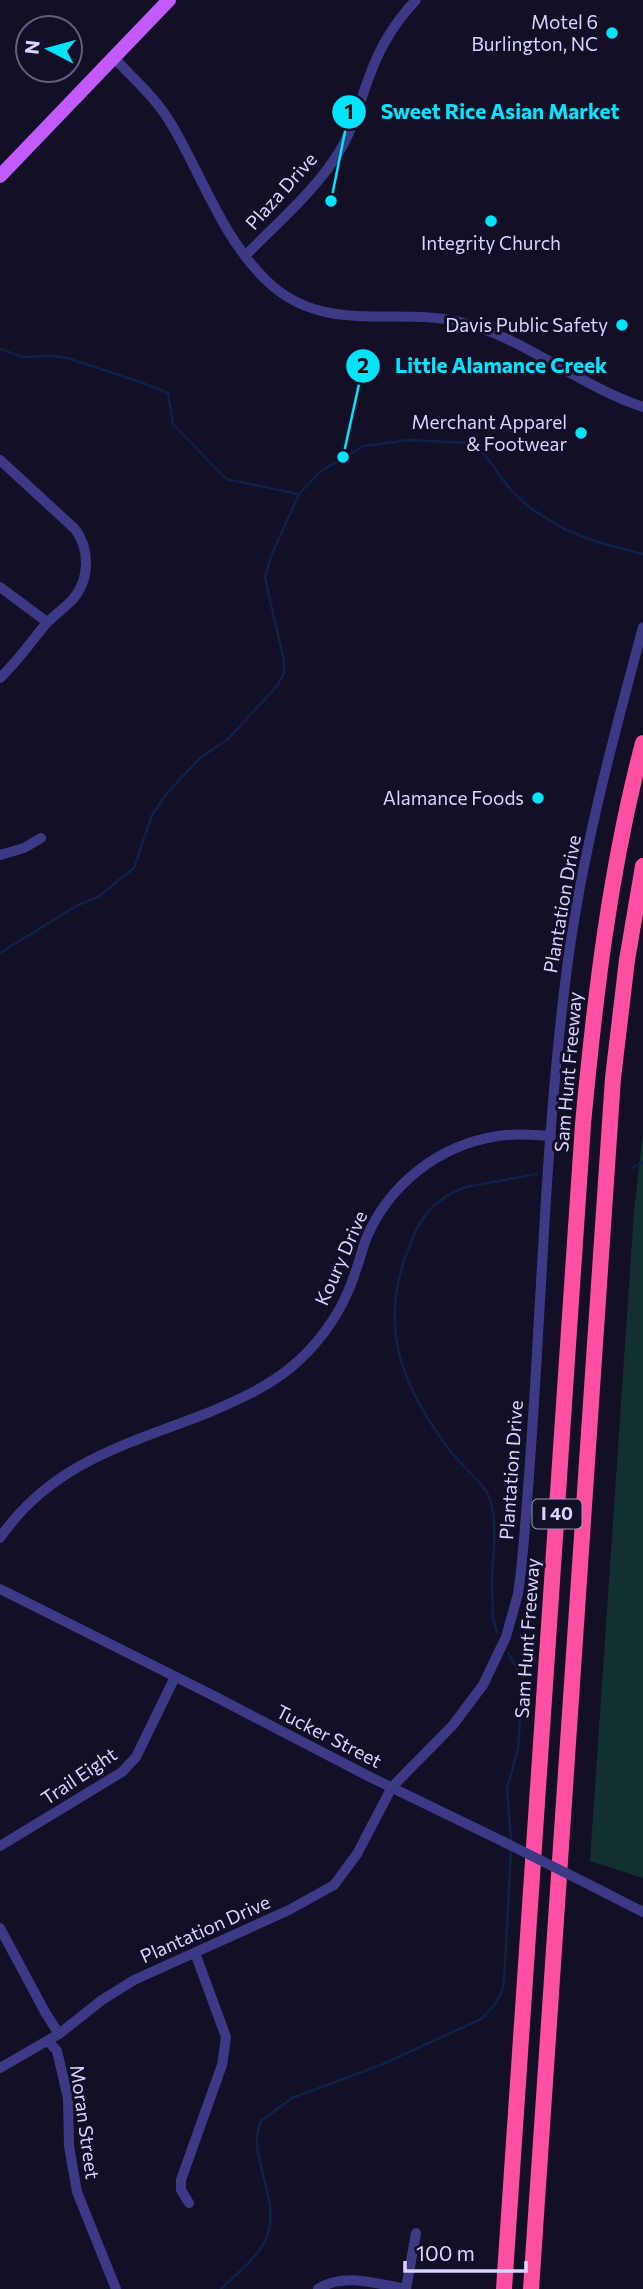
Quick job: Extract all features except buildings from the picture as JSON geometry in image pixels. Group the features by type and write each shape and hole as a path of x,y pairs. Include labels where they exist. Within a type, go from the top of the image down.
{"highway":[{"name":"Sam Hunt Freeway","path":"505,2289 583,1124 607,919 617,858 643,743"},
{"name":"I 40","path":"531,2289 613,1078 627,960 643,866"}],"main road":[{"path":"1,172 169,0"}],"street":[{"name":"Plaza Drive","path":"245,256 304,196 340,151 378,54 402,15 416,0"},
{"path":"114,58 139,82 169,120 234,240 269,283 299,302 331,313 368,318 441,319 478,327 528,350 610,394 643,407"},
{"path":"0,460 75,529 83,540 87,573 75,597 47,622 24,653 0,678"},
{"path":"0,586 47,622"},
{"name":"Plantation Drive","path":"0,2068 58,2034 102,2000 134,1980 289,1910 334,1885 357,1854 392,1787 469,1706 496,1662 513,1616 524,1541 551,1136 567,967 581,881 619,715 643,627"},
{"path":"0,855 24,848 41,838"},
{"name":"Koury Drive","path":"0,1538 25,1507 60,1476 97,1456 245,1397 289,1370 312,1348 340,1309 366,1240 391,1195 428,1162 472,1142 498,1136 551,1136"},
{"name":"Tucker Street","path":"0,1589 643,1912"},
{"name":"Trail Eight","path":"0,1846 122,1773 136,1757 175,1677"},
{"path":"0,1928 58,2034"},
{"path":"189,2203 181,2190 181,2180 222,2066 226,2036 195,1953"},
{"name":"Moran Street","path":"48,2040 57,2051 68,2098 69,2146 77,2192 116,2289"},
{"path":"318,2289 347,2279 406,2289 416,2233"}],"green space":[{"path":"643,1132 643,1878 590,1861 634,1211"}],"waterway":[{"path":"0,349 22,357 67,358 168,393 173,424 226,479 298,494"},
{"path":"0,953 78,905 98,897 134,868 152,815 168,792 200,758 228,739 277,686 284,673 284,661 265,578 271,556 299,494 321,471 364,446 409,440 469,443 484,454 510,489 530,508 564,529 597,542 643,554"},
{"path":"632,1168 643,1162"},
{"path":"497,1632 493,1619 492,1591 494,1517 489,1497 481,1484 451,1452 409,1383 396,1335 395,1310 398,1283 406,1255 421,1222 434,1205 466,1187 537,1174"},
{"path":"508,1653 523,1679 518,1749 507,1788 511,1840"},
{"path":"221,2289 256,2254 265,2241 270,2226 268,2194 257,2147 257,2133 262,2120 292,2098 381,2065 481,2019 496,2003 504,1983 511,1850"}],"place":[{"name":"Motel 6 Burlington, NC","path":"612,33"},
{"name":"Sweet Rice Asian Market","path":"331,201"},
{"name":"Integrity Church","path":"491,221"},
{"name":"Davis Public Safety","path":"622,325"},
{"name":"Merchant Apparel & Footwear","path":"581,433"},
{"name":"Little Alamance Creek","path":"343,457"},
{"name":"Alamance Foods","path":"538,798"}]}
